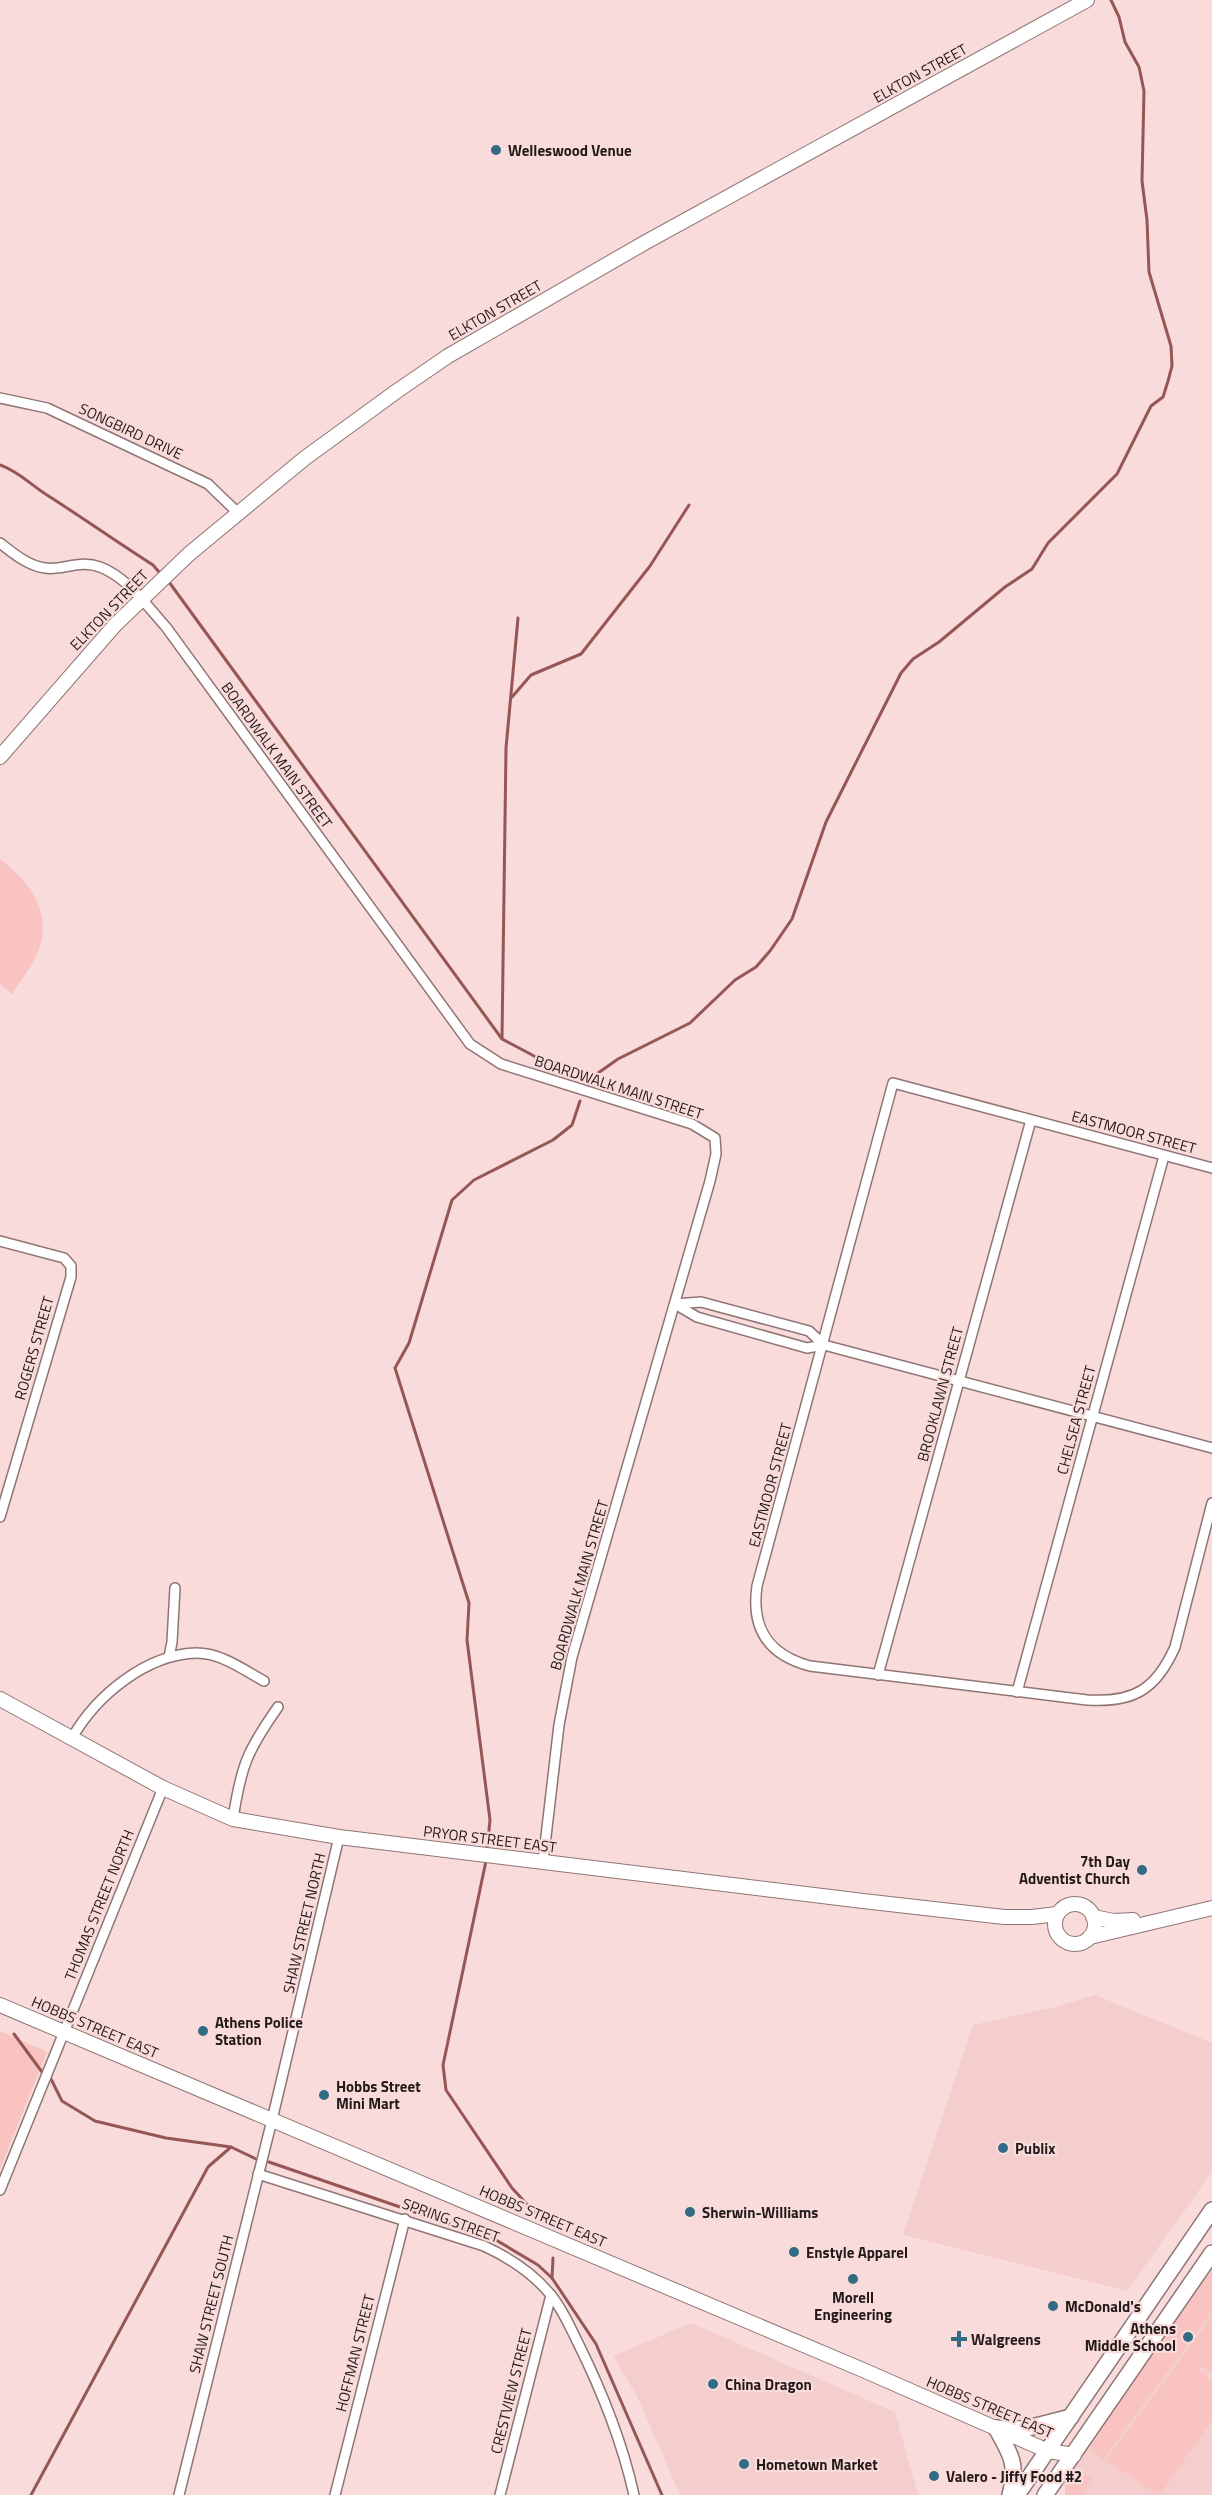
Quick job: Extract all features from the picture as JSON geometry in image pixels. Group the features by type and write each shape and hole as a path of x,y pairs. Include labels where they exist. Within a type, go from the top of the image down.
{"main road":[{"path":"1017,2495 1212,2210"},
{"path":"1045,2495 1212,2253"},
{"path":"996,2428 1024,2429 1047,2425 1071,2417"},
{"path":"996,2428 1010,2452 1015,2476 1010,2495"}],"street":[{"name":"ELKTON STREET","path":"0,757 115,625 189,554 305,458 448,356 646,242 1087,0"},
{"name":"SONGBIRD DRIVE","path":"0,398 46,408 208,484 238,513"},
{"path":"0,543 32,564 46,569 79,563 100,567 120,578 141,599"},
{"name":"BOARDWALK MAIN STREET","path":"141,599 166,627 470,1044 501,1064 692,1124 715,1138 716,1154 710,1182 572,1656 559,1725 543,1862"},
{"name":"EASTMOOR STREET","path":"1212,1168 893,1083 754,1606 764,1636 777,1651 793,1661 878,1675 1017,1692 1106,1701 1130,1696 1152,1684 1165,1670 1174,1647 1212,1503"},
{"name":"BROOKLAWN STREET","path":"878,1675 1031,1120"},
{"name":"CHELSEA STREET","path":"1017,1692 1164,1156"},
{"name":"ROGERS STREET","path":"0,1241 64,1258 71,1266 71,1277 0,1517"},
{"path":"675,1304 702,1302 809,1331 824,1345"},
{"path":"675,1304 698,1317 807,1348 824,1345 1212,1448"},
{"path":"169,1657 175,1588"},
{"path":"72,1738 108,1693 134,1674 169,1657 198,1653 229,1661 264,1681"},
{"name":"PRYOR STREET EAST","path":"0,1699 163,1788 233,1819 339,1837 1004,1917 1057,1914"},
{"path":"233,1819 246,1757 278,1707"},
{"name":"THOMAS STREET NORTH","path":"0,2190 163,1788"},
{"name":"SHAW STREET NORTH","path":"272,2120 339,1837"},
{"path":"1090,1937 1094,1927 1093,1917 1087,1908 1076,1904 1065,1906 1057,1914 1055,1926 1060,1937 1077,1944 1090,1937 1212,1908"},
{"name":"PRYOR STREET EAST","path":"1004,1917 1045,1927 1060,1937"},
{"path":"1093,1917 1114,1921 1149,1922"},
{"name":"HOBBS STREET EAST","path":"0,2006 527,2227 1048,2451 1074,2455"},
{"name":"SHAW STREET SOUTH","path":"179,2495 272,2120"},
{"name":"SPRING STREET","path":"258,2174 484,2246 525,2269 551,2295 562,2312 598,2384 626,2459 634,2495"},
{"name":"HOFFMAN STREET","path":"335,2495 405,2219"},
{"name":"CRESTVIEW STREET","path":"500,2495 551,2295"}],"shaded area":[{"path":"0,859 30,889 41,913 43,926 42,940 37,954 12,994 0,984"},
{"path":"1095,1995 1212,2043 1212,2172 1127,2291 903,2235 973,2025 1055,2007"},
{"path":"0,2031 47,2052 0,2169"},
{"path":"1212,2260 1212,2311 1103,2459 1091,2450 1091,2446 1132,2379"},
{"name":"Athens Middle School","path":"1212,2266 1212,2495 1065,2495 1065,2482"},
{"path":"1212,2317 1212,2372 1208,2372 1204,2367 1199,2371 1207,2376 1207,2380 1212,2381 1212,2420 1161,2493 1157,2494 1106,2460"},
{"path":"691,2323 895,2412 918,2495 680,2495 637,2396 613,2356"},
{"path":"1079,2474 1092,2478 1082,2495 1065,2495 1065,2482"}],"waterway":[{"path":"588,1084 591,1078 618,1059 690,1023 735,980 756,967 770,951 792,919 826,822 901,673 913,659 939,642 1005,587 1032,569 1048,543 1117,474 1151,406 1163,397 1172,366 1171,346 1149,272 1147,220 1142,181 1144,91 1139,67 1125,42 1119,17 1111,0"},
{"path":"0,465 19,474 153,565 159,572"},
{"path":"512,697 531,675 581,654 650,566 689,505"},
{"path":"169,582 502,1039 536,1057 573,1068 591,1078"},
{"path":"502,1039 506,748 518,618"},
{"path":"487,1849 490,1820 467,1640 469,1603 395,1368 409,1343 452,1200 474,1180 553,1140 572,1125 580,1101"},
{"path":"486,1861 443,2065 446,2090 512,2188 535,2213"},
{"path":"14,2034 42,2072"},
{"path":"51,2079 62,2101 95,2121 166,2138 231,2147 256,2159"},
{"path":"31,2495 208,2167 231,2147"},
{"path":"269,2162 496,2240 538,2265 552,2278 596,2344 662,2495"},
{"path":"552,2278 553,2258"}],"place":[{"name":"Welleswood Venue","path":"496,150"},
{"name":"7th Day Adventist Church","path":"1142,1870"},
{"name":"Athens Police Station","path":"203,2031"},
{"name":"Hobbs Street Mini Mart","path":"324,2095"},
{"name":"Publix","path":"1003,2148"},
{"name":"Sherwin-Williams","path":"690,2212"},
{"name":"Enstyle Apparel","path":"794,2252"},
{"name":"Morell Engineering","path":"853,2279"},
{"name":"McDonald's","path":"1053,2306"},
{"name":"Athens Middle School","path":"1188,2337"},
{"name":"Walgreens","path":"959,2339"},
{"name":"China Dragon","path":"713,2384"},
{"name":"Hometown Market","path":"744,2464"},
{"name":"Valero - Jiffy Food #2","path":"934,2476"}]}
